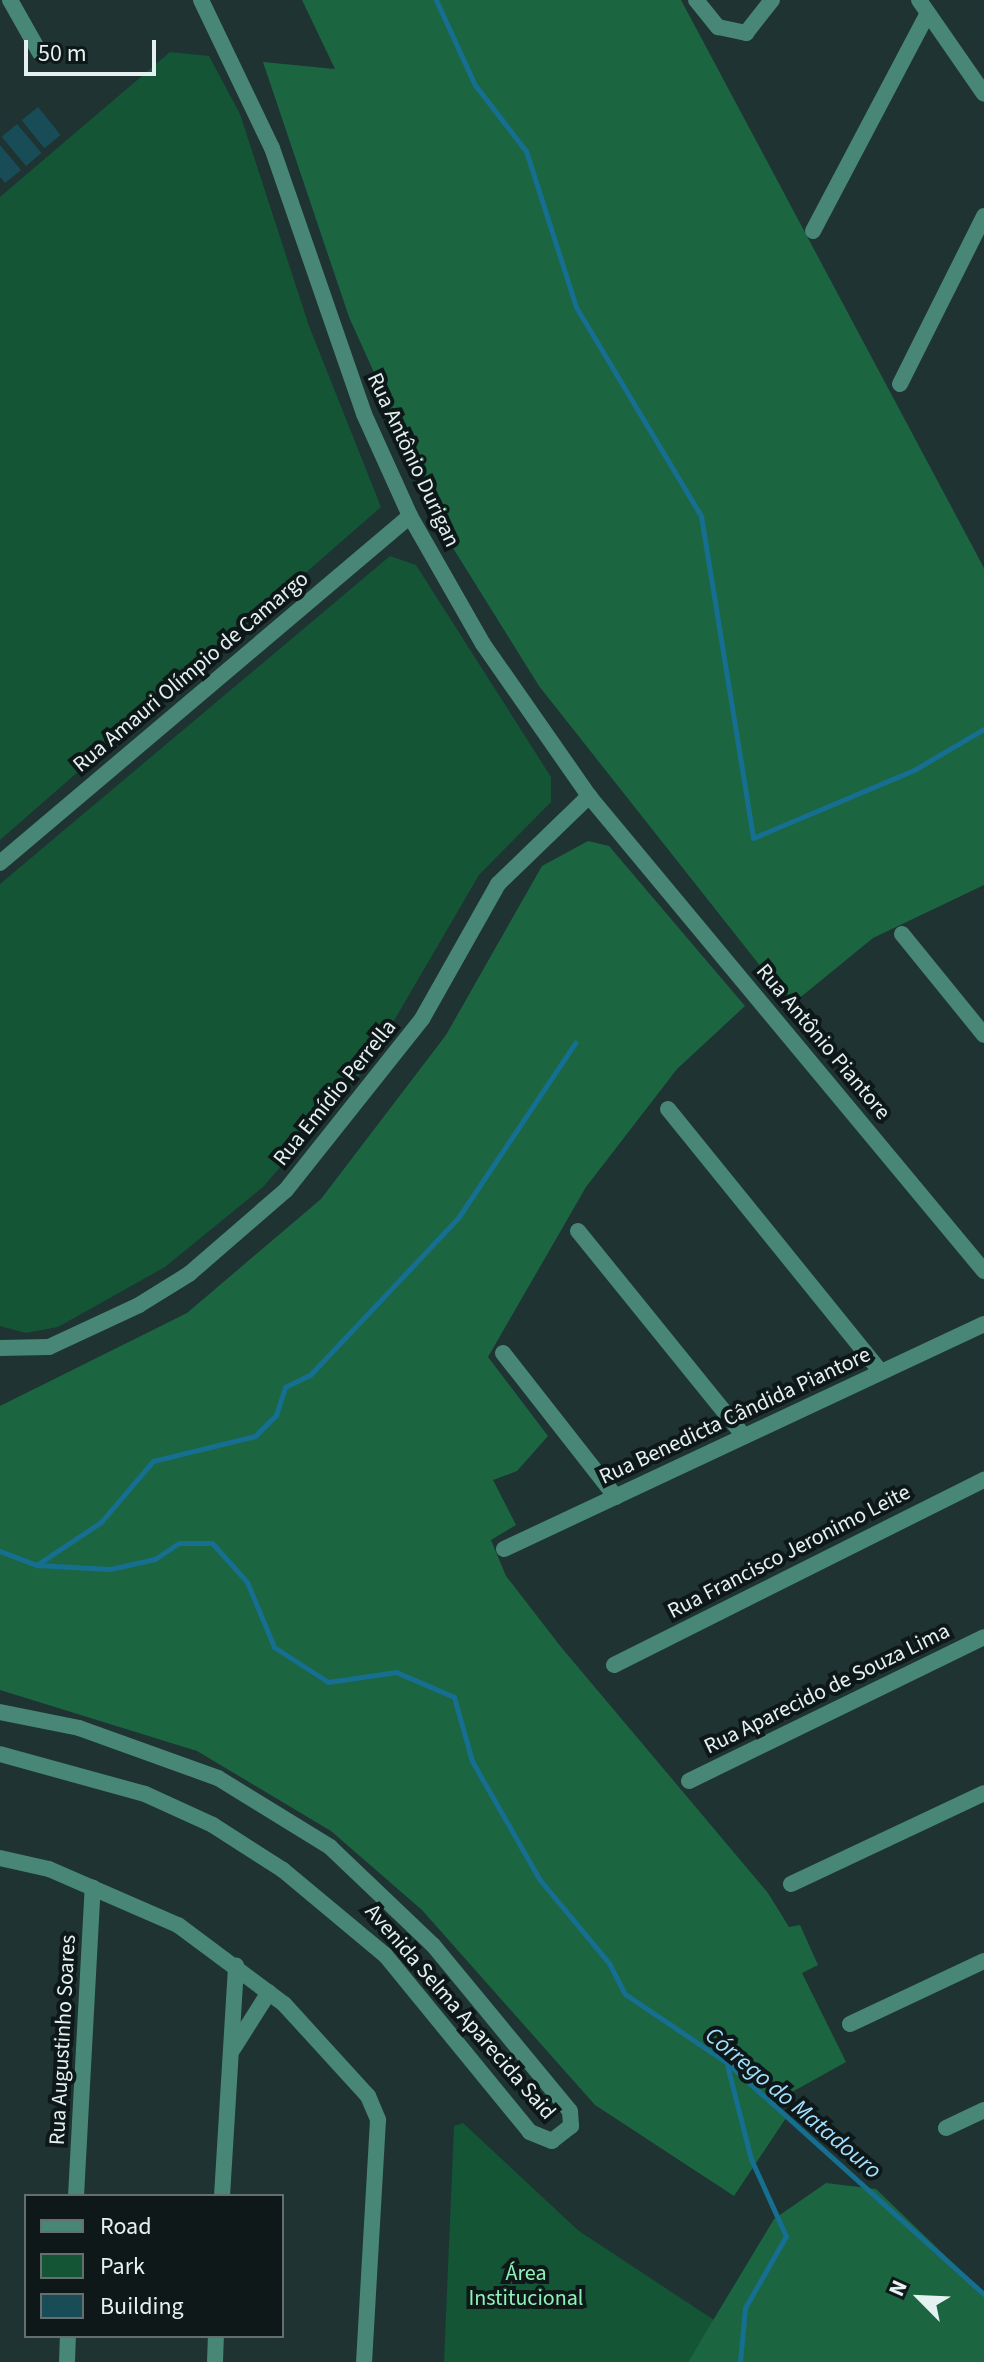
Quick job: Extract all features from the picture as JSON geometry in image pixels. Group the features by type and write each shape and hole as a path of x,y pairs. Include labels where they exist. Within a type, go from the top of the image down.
{"street":[{"path":"10,0 40,53"},
{"name":"Rua Antônio Durigan","path":"201,0 233,59 272,148 336,345 410,516 483,644 589,796 628,842"},
{"path":"696,0 705,16 730,32 758,25 772,0"},
{"path":"813,231 924,7 984,94"},
{"path":"900,384 984,216"},
{"name":"Rua Amauri Olímpio de Camargo","path":"0,863 410,516"},
{"name":"Rua Emídio Perrella","path":"0,1348 59,1344 139,1305 189,1274 286,1190 422,1019 498,884 589,796"},
{"name":"Rua Antônio Piantore","path":"628,842 984,1271"},
{"path":"902,934 984,1035"},
{"path":"668,1109 881,1372"},
{"path":"578,1231 744,1436"},
{"name":"Rua Benedicta Cândida Piantore","path":"504,1549 984,1324"},
{"path":"503,1353 616,1497"},
{"name":"Rua Francisco Jeronimo Leite","path":"614,1665 984,1480"},
{"name":"Rua Aparecido de Souza Lima","path":"689,1781 984,1637"},
{"name":"Avenida Selma Aparecida Said","path":"0,1712 79,1728 218,1778 330,1847 433,1945 570,2111 571,2126 552,2141 530,2132 385,1955 283,1870 213,1825 75,1774 0,1754"},
{"path":"791,1884 984,1793"},
{"path":"0,1858 93,1887 154,1912 236,1965 269,1992 376,2107 364,2362"},
{"name":"Rua Augustinho Soares","path":"76,2194 93,1887"},
{"path":"850,2024 984,1961"},
{"path":"222,2194 236,1965"},
{"path":"229,2058 269,1992"},
{"path":"946,2128 984,2110"},
{"path":"67,2362 68,2338"},
{"path":"215,2362 216,2338"}],"green space":[{"path":"302,0 681,0 984,568 984,885 873,938 791,1005 539,686 453,548 349,317 263,62 335,69"},
{"path":"170,52 209,56 240,114 309,326 381,507 0,840 0,197"},
{"path":"390,556 416,565 551,777 551,802 479,875 367,1067 263,1187 165,1267 58,1327 26,1333 0,1326 0,884"},
{"path":"588,841 609,846 745,1006 677,1069 586,1187 488,1357 548,1436 517,1471 493,1480 516,1525 491,1540 506,1576 561,1647 768,1893 789,1927 800,1925 818,1965 802,1973 846,2062 774,2102 788,2115 734,2196 595,2105 422,1910 331,1831 197,1751 0,1690 0,1406 187,1313 321,1199 446,1035 542,866"},
{"name":"Área Institucional","path":"463,2123 579,2231 714,2320 688,2362 444,2362 454,2126"},
{"path":"826,2183 876,2189 984,2293 984,2362 688,2362 774,2219"}],"building":[{"path":"38,107 61,135 44,148 22,120"},
{"path":"17,124 41,153 26,166 2,137"},
{"path":"0,145 21,170 5,183 0,177"}],"waterway":[{"path":"436,0 475,85 526,151 576,307 701,516 753,838 914,770 984,729"},
{"path":"38,1564 101,1522 153,1461 255,1436 276,1415 285,1387 310,1375 458,1218 575,1043"},
{"name":"Córrego do Matadouro","path":"0,1551 37,1565 110,1569 155,1559 179,1543 212,1543 247,1582 274,1647 328,1682 396,1672 454,1697 472,1761 540,1880 609,1963 625,1994 726,2062 984,2294"},
{"path":"727,2065 751,2159 786,2236 745,2308 740,2362"}]}
